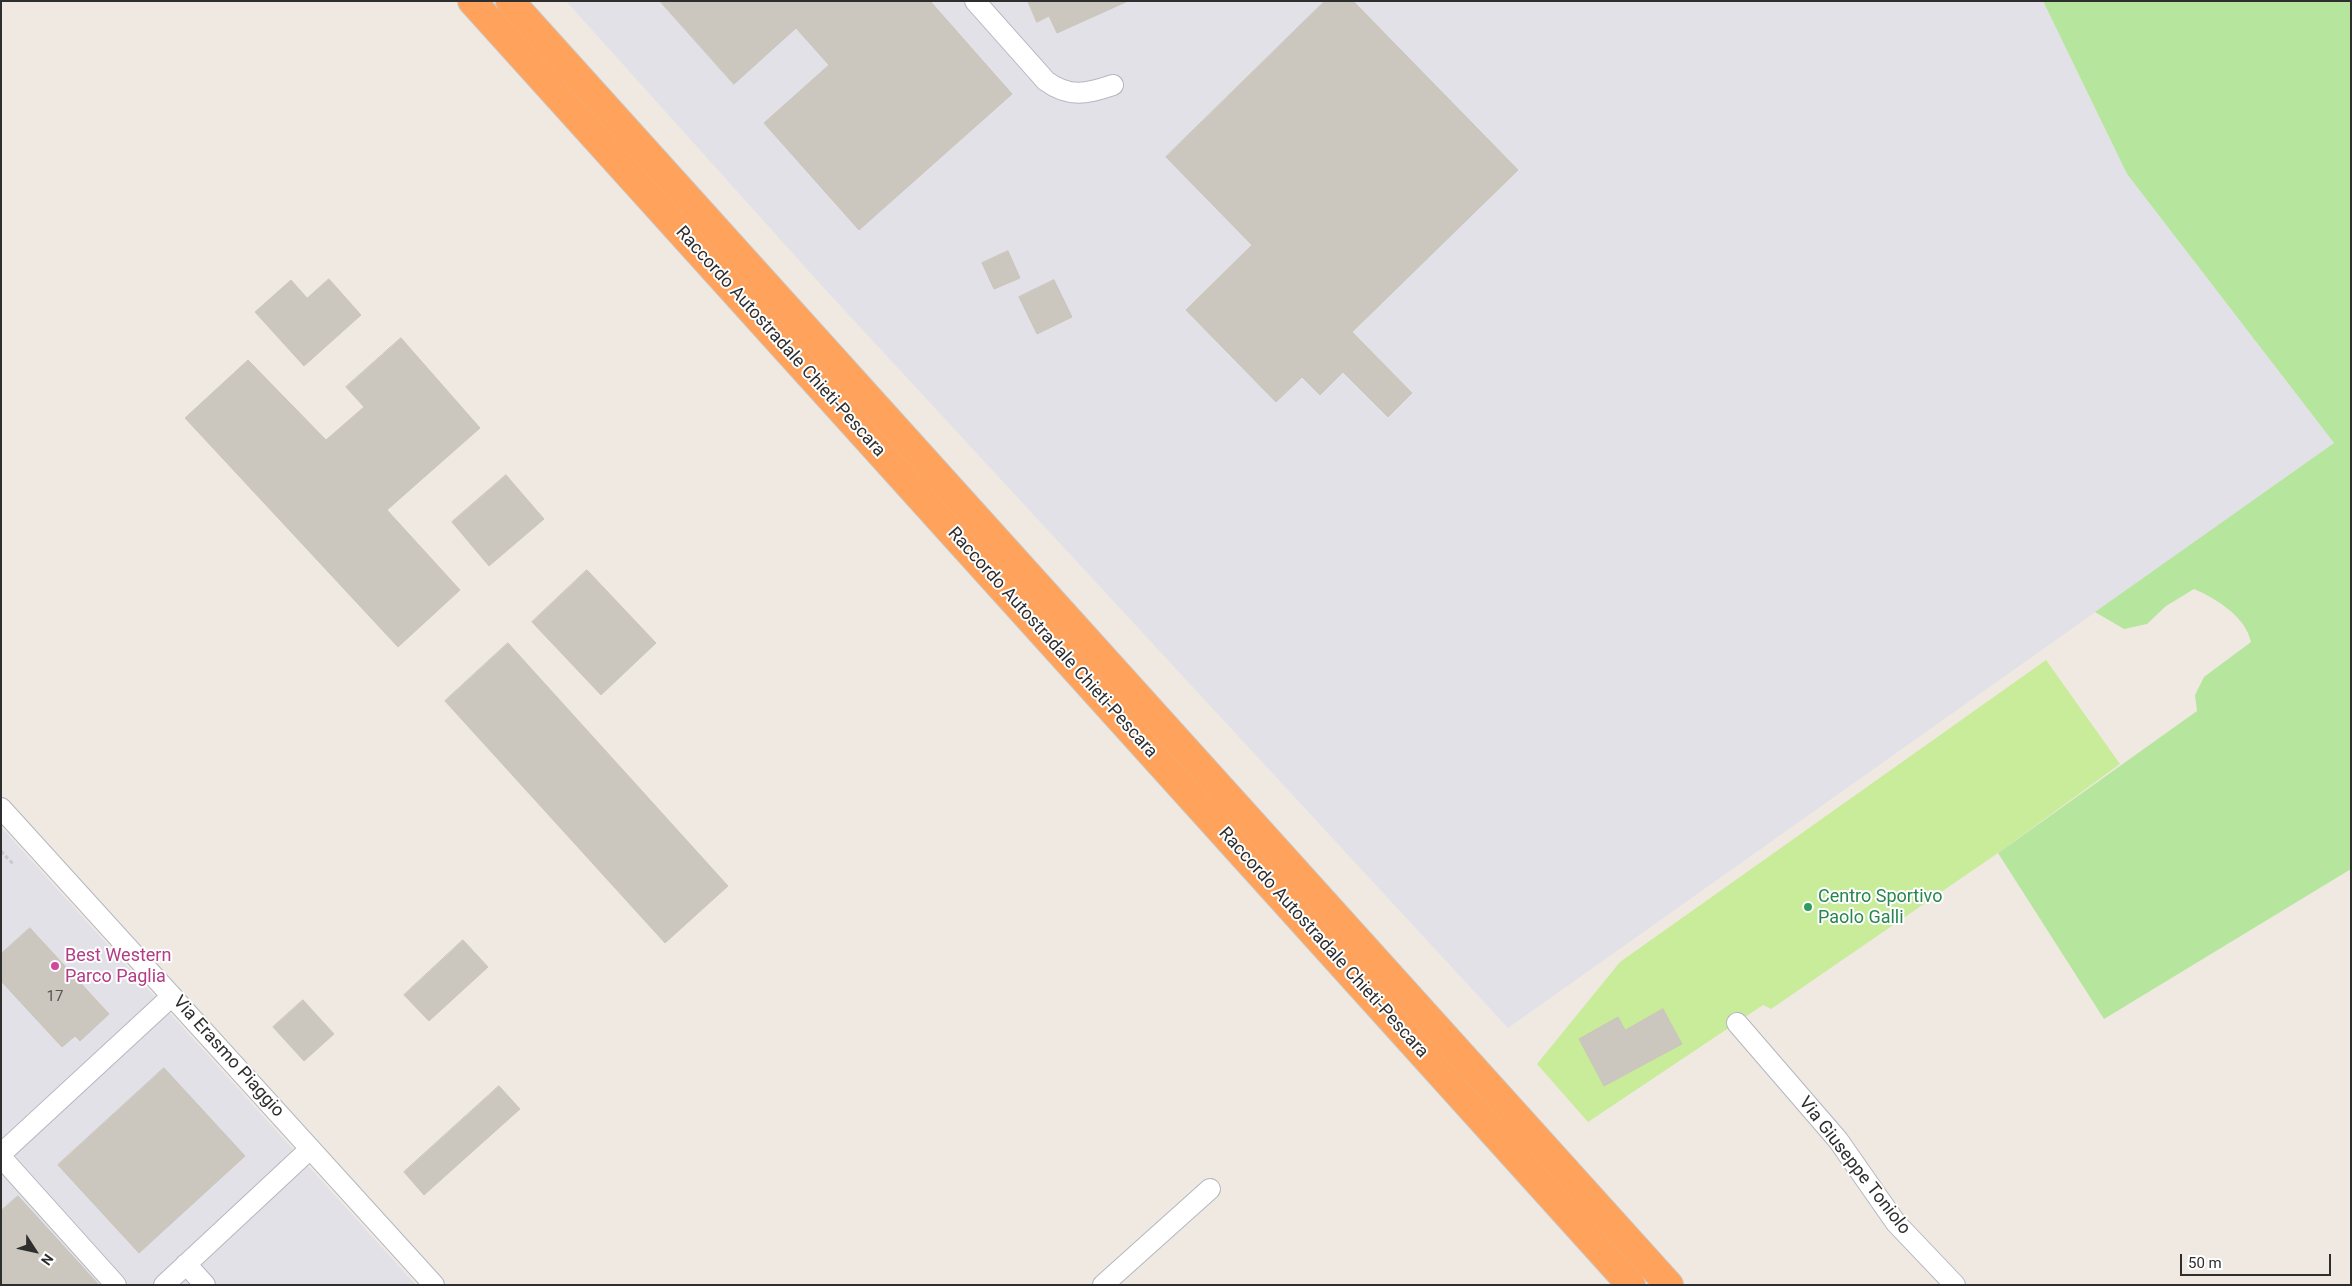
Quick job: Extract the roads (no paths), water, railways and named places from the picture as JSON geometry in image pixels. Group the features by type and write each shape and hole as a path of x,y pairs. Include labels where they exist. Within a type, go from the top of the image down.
{"highway":[{"name":"Raccordo Autostradale Chieti-Pescara","path":"472,1 1632,1285"},
{"name":"Raccordo Autostradale Chieti-Pescara","path":"510,1 1670,1285"}],"street":[{"path":"975,1 1046,81 1058,90 1072,93 1092,92 1113,85"},
{"name":"Via Erasmo Piaggio","path":"1,808 434,1285"},
{"path":"116,1285 1,1155 172,996"},
{"name":"Via Giuseppe Toniolo","path":"1737,1023 1838,1140 1896,1224 1955,1285"},
{"path":"164,1285 310,1149"},
{"path":"1103,1285 1210,1189"},
{"path":"186,1264 205,1285"}],"place":[{"name":"Centro Sportivo Paolo Galli","path":"1808,907"},
{"name":"Best Western Parco Paglia","path":"55,966"}]}
